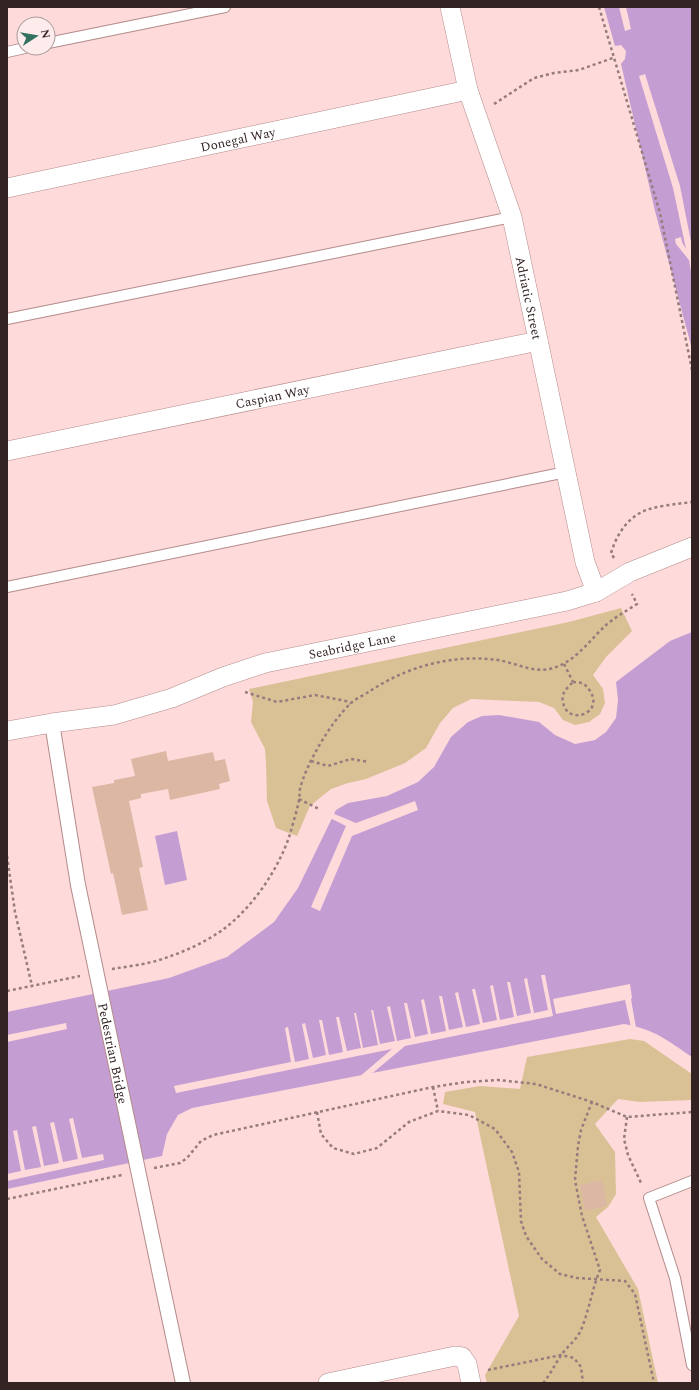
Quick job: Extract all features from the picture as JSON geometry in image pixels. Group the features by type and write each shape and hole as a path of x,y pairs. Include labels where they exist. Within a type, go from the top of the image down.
{"street":[{"name":"Adriatic Street","path":"450,7 468,90 512,216 585,562 596,592"},
{"name":"Donegal Way","path":"7,188 468,90"},
{"name":"Caspian Way","path":"7,451 538,341"},
{"name":"Seabridge Lane","path":"7,731 52,723 114,715 172,698 223,677 265,663 567,601 596,592 624,576 692,547"},
{"name":"Pedestrian Bridge","path":"52,723 78,885 183,1383"},
{"path":"328,1383 455,1356 465,1361 471,1383"}],"lane":[{"path":"56,41 225,7"},
{"path":"7,319 512,216"},
{"path":"7,587 566,472"},
{"path":"692,1181 649,1198 675,1278 692,1365"}],"path":[{"path":"599,7 660,214 692,370"},
{"path":"477,116 534,78 580,70 613,58"},
{"path":"106,970 166,958 192,948 222,930 246,909 267,881 279,861 289,836 299,799 300,789 311,761 333,724 350,704 400,673 427,664 462,659 498,660 536,670 551,669 564,664 575,656 606,625 637,604 611,553 616,538 627,523 640,512 692,502"},
{"path":"564,664 573,682"},
{"path":"223,677 245,692 276,702 315,695 346,701 350,704"},
{"path":"573,682 582,683 592,692 593,703 589,711 582,715 573,715 565,710 562,700 564,691 573,682"},
{"path":"311,761 328,766 351,759 369,762"},
{"path":"299,799 319,810"},
{"path":"7,856 15,912 32,986"},
{"path":"7,991 84,975"},
{"path":"150,1169 180,1163 187,1158 201,1141 213,1135 433,1087 466,1082 498,1080 536,1084 592,1102 627,1117 692,1112"},
{"path":"433,1087 438,1111"},
{"path":"543,1383 561,1355 574,1342 580,1331 600,1270 582,1216 575,1180 581,1130 592,1102"},
{"path":"317,1112 321,1134 333,1148 354,1154 377,1148 409,1122 438,1111 468,1115 495,1129 512,1152 520,1172 521,1220 526,1236 542,1259 560,1274 577,1278 625,1281 635,1294 654,1383"},
{"path":"627,1117 624,1140 628,1155 649,1198"},
{"path":"7,1199 128,1174"},
{"path":"465,1361 485,1370 561,1355 574,1358 581,1367 583,1383"}],"shaded area":[{"path":"604,7 692,7 692,349 655,211 621,64 625,59 626,51 621,45 615,46"},
{"path":"621,608 632,631 606,657 593,675 603,689 605,703 600,714 589,722 575,725 563,720 554,708 539,702 471,699 453,708 440,723 426,748 405,763 366,779 331,789 310,806 297,836 276,828 267,801 265,749 251,722 253,702 249,689 569,622"},
{"path":"692,632 692,1057 652,1032 624,1024 192,1108 178,1115 167,1134 162,1156 7,1189 7,1012 169,978 227,957 274,922 298,888 336,810 348,803 387,796 418,782 434,767 451,737 468,722 482,716 499,715 539,722 555,735 575,744 595,740 606,732 616,718 618,700 616,682 670,641"},
{"path":"177,831 187,880 165,885 155,836"},
{"path":"630,1039 644,1041 692,1074 692,1100 640,1102 618,1099 595,1124 615,1152 616,1194 608,1207 596,1217 638,1289 658,1383 487,1383 485,1375 519,1316 475,1112 443,1104 445,1092 480,1086 520,1089 527,1057"}],"pier":[{"path":"619,7 626,7 631,29 625,31"},
{"path":"645,74 680,186 692,247 692,277 689,260 676,244 675,239 681,237 686,249 673,188 639,76"},
{"path":"415,801 418,810 352,836 320,911 311,907 346,826 330,818 332,813 356,823"},
{"path":"541,975 545,975 553,1016 405,1046 369,1076 358,1078 392,1049 176,1093 174,1086 291,1062 285,1028 288,1027 295,1062 309,1059 302,1024 305,1023 313,1058 326,1055 319,1020 322,1020 329,1055 343,1052 336,1017 339,1017 347,1051 361,1048 354,1013 356,1013 363,1048 378,1045 371,1010 373,1010 380,1044 395,1041 387,1007 390,1006 397,1041 411,1038 404,1003 407,1003 415,1037 428,1034 421,1000 424,999 431,1034 446,1031 439,996 442,996 449,1030 463,1027 455,993 458,992 466,1027 480,1024 472,989 475,989 483,1023 497,1020 490,986 493,985 500,1020 514,1017 507,982 510,982 517,1016 531,1013 524,979 527,978 534,1013 548,1010"},
{"path":"630,984 636,1028 631,1027 625,1000 556,1014 553,999"},
{"path":"66,1023 67,1029 7,1042 7,1035"},
{"path":"73,1118 82,1158 103,1154 104,1160 7,1181 7,1174 21,1171 13,1131 17,1130 25,1170 41,1167 32,1127 36,1126 44,1166 59,1163 50,1123 54,1122 63,1162 78,1159 69,1119"}],"building":[{"path":"166,751 168,761 213,752 215,761 225,759 230,781 219,784 220,789 170,800 168,789 141,794 141,798 129,801 143,867 139,868 148,910 122,915 113,873 111,874 92,787 114,783 114,780 135,776 131,759"},
{"path":"602,1180 607,1206 585,1211 580,1185"}]}
